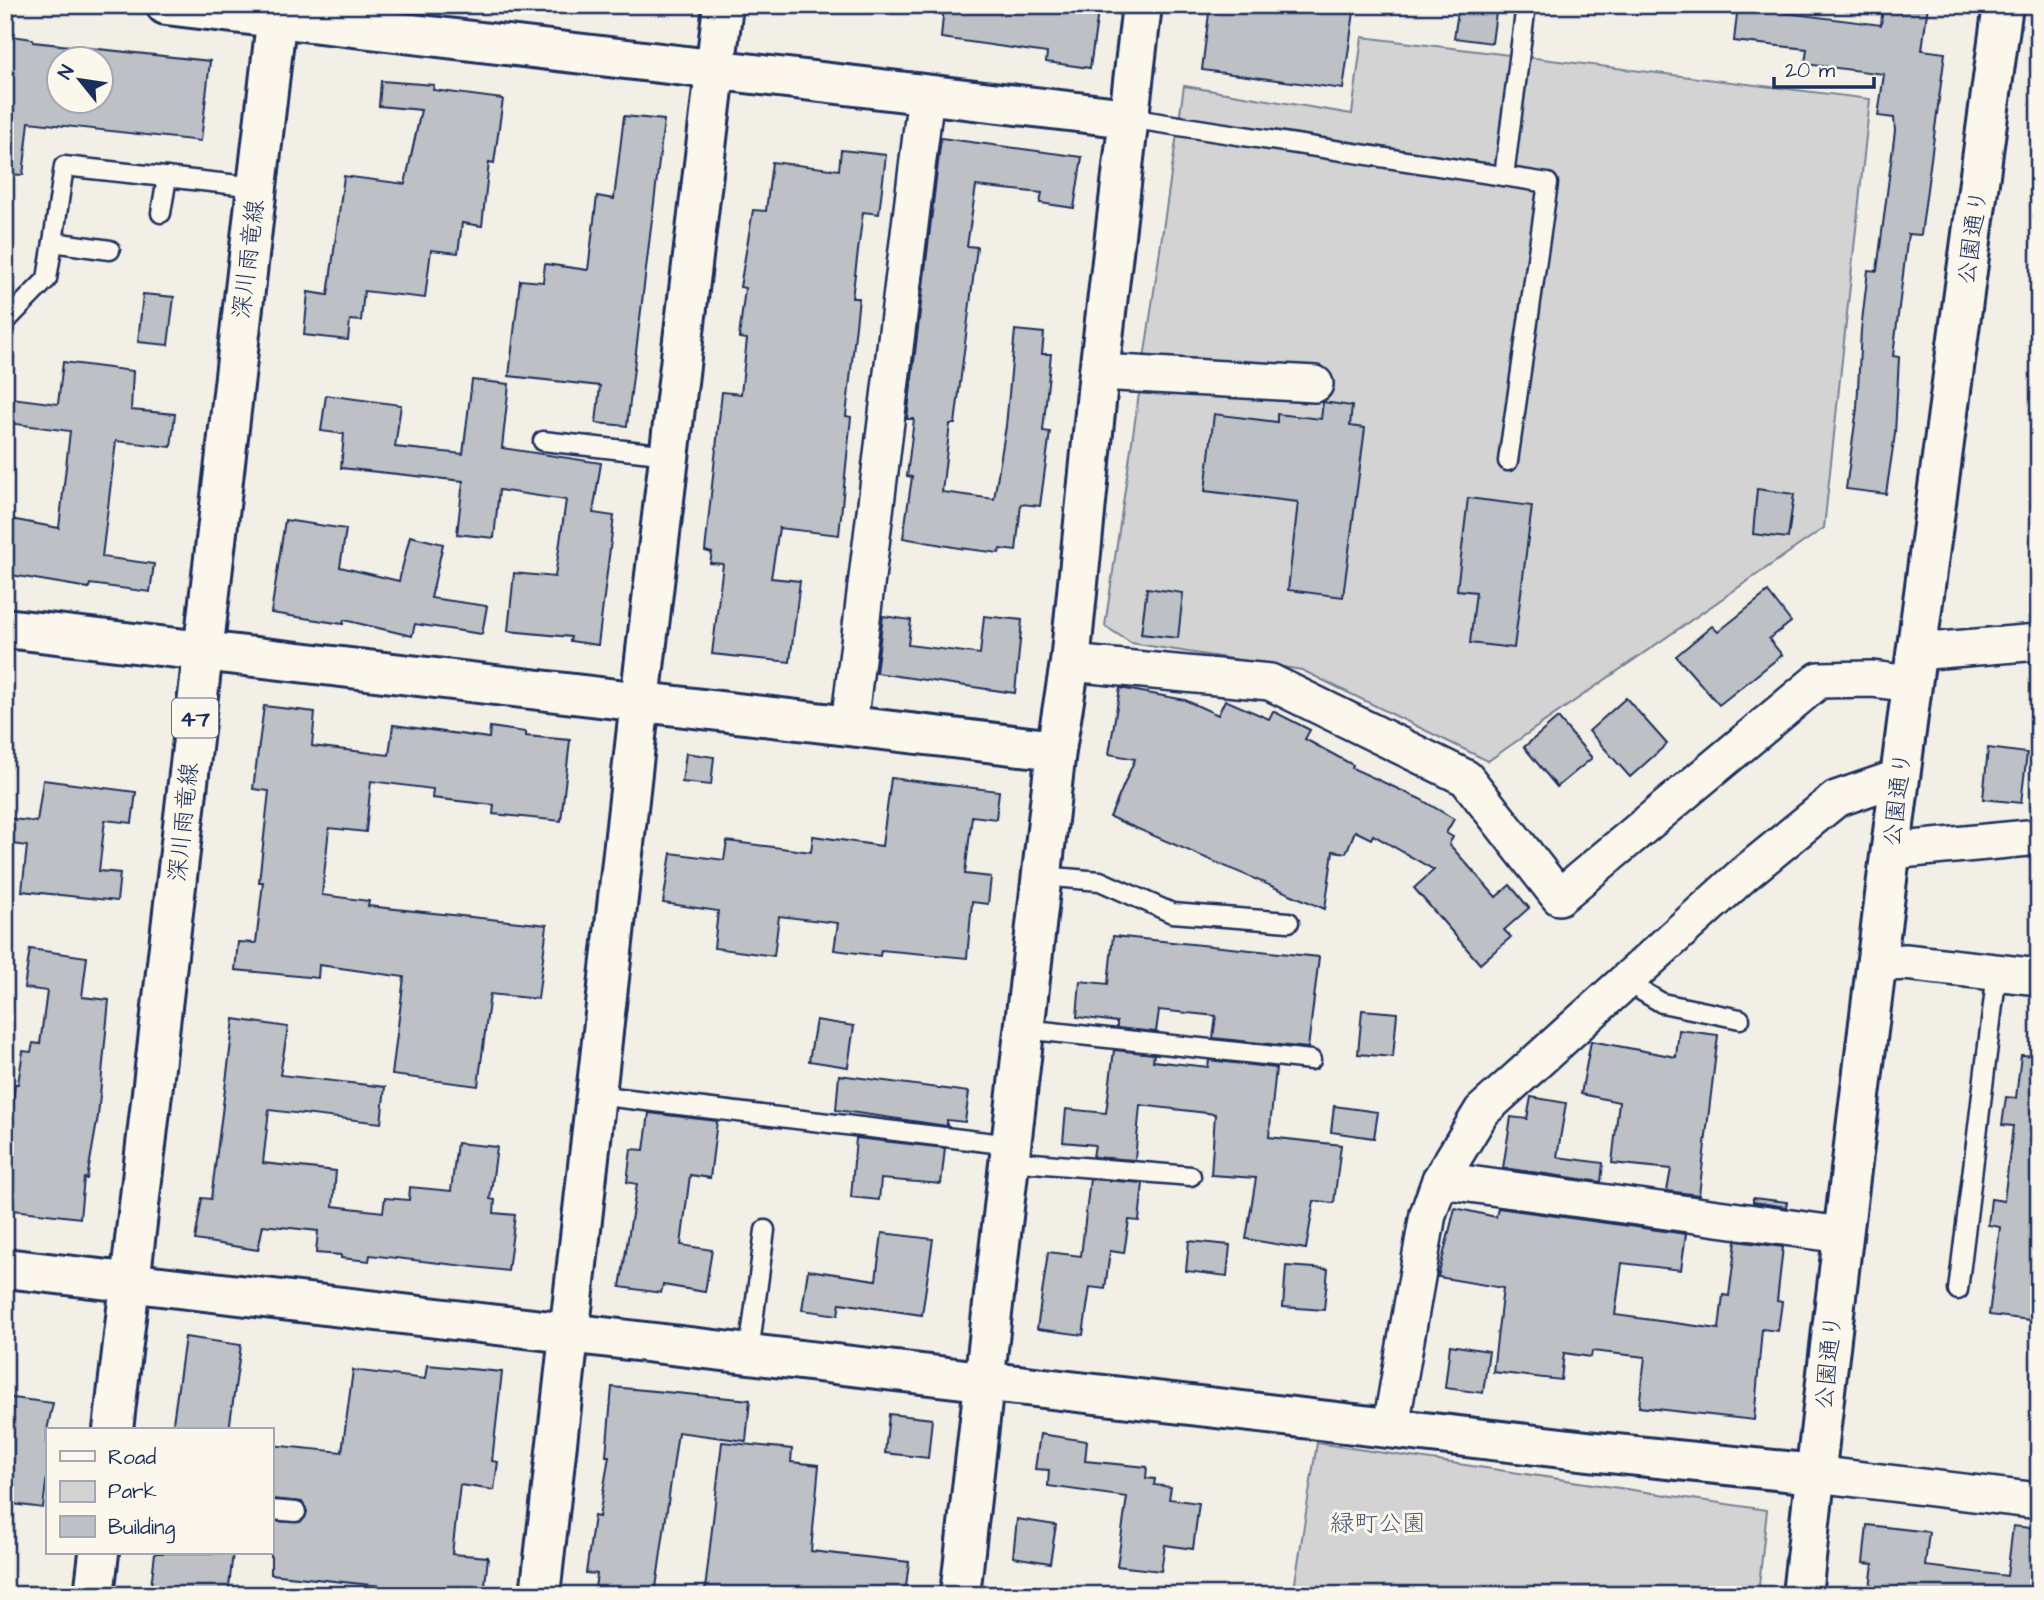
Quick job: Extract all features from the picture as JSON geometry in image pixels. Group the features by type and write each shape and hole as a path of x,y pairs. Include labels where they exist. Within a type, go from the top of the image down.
{"street":[{"path":"166,5 277,11 716,69 1128,118"},
{"path":"540,1595 640,701 723,5"},
{"path":"960,1595 1056,750 1070,663 1099,372 1142,5"},
{"name":"公園通り","path":"1802,1595 1842,1235 1913,668 2003,5"},
{"name":"深川雨竜線","path":"113,1428 277,11"},
{"path":"849,725 926,94"},
{"path":"1099,372 1315,384"},
{"path":"5,628 1056,750"},
{"path":"1070,663 1270,682 1466,778 1559,897 1819,680 1872,679 2039,642"},
{"path":"1391,1426 1428,1214 1440,1180 1482,1111 1743,875 1836,799 1900,777"},
{"path":"1891,851 2039,837"},
{"path":"1877,964 1905,962 2039,977"},
{"path":"1440,1180 1842,1235"},
{"path":"5,1268 2039,1501"},
{"path":"94,1595 99,1554"}],"lane":[{"path":"1504,176 1526,5"},
{"path":"1128,118 1548,183 1508,461"},
{"path":"5,322 47,279 64,166 257,187"},
{"path":"161,213 167,177"},
{"path":"53,242 110,250"},
{"path":"543,441 670,455"},
{"path":"1042,876 1100,881 1172,913 1289,922"},
{"path":"1958,1290 1997,972"},
{"path":"1625,981 1662,1003 1740,1019"},
{"path":"1024,1028 1311,1060"},
{"path":"596,1095 1191,1176"},
{"path":"749,1353 765,1230"},
{"path":"273,1510 296,1513"}],"green space":[{"path":"1362,37 1870,99 1824,528 1488,761 1302,670 1131,643 1105,626 1184,86 1352,114"},
{"name":"緑町公園","path":"1317,1443 1767,1510 1758,1595 1293,1595"}],"building":[{"path":"944,5 1049,5 1098,12 1090,68 1046,62 1047,53 941,38"},
{"path":"1210,5 1355,5 1343,89 1202,70"},
{"path":"1459,5 1497,5 1492,43 1454,38"},
{"path":"1738,5 1786,5 1785,13 1881,25 1883,5 1928,5 1922,50 1945,53 1921,235 1908,234 1893,356 1899,357 1895,434 1886,494 1846,489 1857,408 1861,330 1868,270 1877,271 1895,131 1894,118 1878,116 1884,74 1805,64 1807,49 1734,41"},
{"path":"5,35 33,39 33,42 70,46 46,46 46,116 116,116 116,51 210,61 201,141 29,122 23,175 5,174"},
{"path":"381,81 434,85 433,90 503,99 494,163 489,162 482,226 462,223 458,253 431,250 425,298 364,291 361,321 350,320 348,340 304,335 308,292 328,295 344,176 405,184 421,110 379,106"},
{"path":"624,116 664,120 627,426 596,423 600,386 509,376 520,280 543,282 545,264 588,270 597,196 614,199"},
{"path":"941,138 1082,157 1074,208 1040,203 1042,193 976,186 967,246 977,247 955,424 950,424 942,492 994,499 1006,426 1015,330 1044,333 1042,354 1051,354 1043,431 1050,432 1040,506 1021,504 1016,551 1000,549 999,553 903,538 912,477 907,476 914,419 907,419"},
{"path":"841,150 886,155 879,214 863,212 852,298 859,298 846,416 851,417 839,535 779,528 771,578 800,581 790,662 712,654 723,564 710,563 712,553 705,551 722,392 741,394 747,339 739,338 745,288 740,287 753,210 766,211 772,162 839,170"},
{"path":"143,294 174,297 168,345 138,342"},
{"path":"63,362 133,371 131,410 175,414 171,447 116,441 102,557 154,564 150,592 90,584 89,588 5,574 5,518 59,528 70,431 8,423 12,398 58,404"},
{"path":"472,380 509,384 502,448 601,463 593,513 614,516 598,645 570,641 571,637 508,631 514,573 555,577 566,500 499,490 494,538 457,534 463,481 341,468 344,434 321,431 326,395 401,405 395,447 463,454"},
{"path":"1323,402 1352,406 1350,426 1365,428 1343,597 1288,590 1298,502 1205,491 1214,414 1277,422 1277,414 1321,419"},
{"path":"1757,489 1794,494 1788,538 1753,534"},
{"path":"1468,498 1532,506 1514,648 1470,643 1476,592 1457,590"},
{"path":"285,520 346,529 340,567 399,581 410,536 443,544 431,598 487,606 482,634 415,624 412,636 344,620 343,624 271,613"},
{"path":"1147,588 1183,593 1178,638 1141,634"},
{"path":"1768,592 1791,622 1769,639 1782,655 1719,705 1676,656 1712,626 1718,632"},
{"path":"883,616 911,620 908,645 980,654 984,616 1022,620 1015,693 876,673"},
{"path":"1120,688 1185,700 1218,715 1225,700 1269,719 1273,711 1310,730 1305,739 1353,765 1352,768 1420,799 1454,819 1446,833 1453,837 1449,844 1496,897 1510,885 1529,908 1504,930 1511,937 1480,964 1414,888 1434,870 1373,835 1371,839 1355,831 1346,853 1333,851 1325,909 1110,817 1135,759 1109,754"},
{"path":"1626,698 1667,744 1630,777 1589,731"},
{"path":"264,706 315,712 312,746 389,755 393,725 489,738 490,727 526,732 526,736 570,740 561,821 493,814 494,805 432,798 433,789 371,781 366,832 329,828 322,895 369,901 368,906 547,925 538,999 490,994 478,1086 392,1075 404,977 319,965 318,978 235,970 238,942 256,943 263,882 259,882 269,791 253,789"},
{"path":"1558,718 1592,758 1557,787 1524,747"},
{"path":"1988,748 2027,753 2021,803 1983,799"},
{"path":"686,753 714,757 711,785 682,782"},
{"path":"891,778 999,791 996,819 972,816 965,874 991,877 988,904 972,902 967,958 881,950 880,956 834,950 838,923 779,916 774,956 714,948 718,911 663,903 671,853 724,860 727,841 811,852 813,836 882,846"},
{"path":"43,780 136,792 132,823 105,820 99,871 120,873 117,901 22,891 27,846 5,843 5,818 37,822"},
{"path":"1113,936 1319,957 1308,1048 1213,1038 1216,1016 1159,1010 1156,1032 1117,1028 1117,1022 1077,1017 1080,981 1108,984"},
{"path":"30,949 87,957 82,997 109,1000 98,1116 87,1179 84,1178 80,1218 5,1209 5,1169 15,1084 18,1084 23,1051 31,1052 33,1043 40,1044 47,991 24,988"},
{"path":"1362,1010 1397,1013 1393,1057 1358,1054"},
{"path":"234,1019 288,1027 280,1075 385,1087 381,1123 269,1110 263,1163 336,1171 333,1206 383,1212 385,1198 409,1200 410,1187 451,1191 457,1143 497,1147 490,1199 495,1200 494,1213 515,1215 508,1271 370,1255 369,1261 341,1258 341,1255 316,1253 318,1231 263,1225 258,1250 195,1240 202,1198 211,1199"},
{"path":"816,1020 854,1026 848,1067 809,1061"},
{"path":"1679,1030 1718,1035 1699,1195 1667,1191 1671,1169 1612,1163 1619,1102 1581,1094 1591,1041 1676,1057"},
{"path":"1114,1050 1154,1054 1153,1061 1208,1067 1209,1060 1276,1068 1269,1137 1341,1145 1334,1203 1314,1201 1306,1249 1246,1239 1256,1178 1211,1175 1215,1114 1140,1105 1135,1160 1093,1157 1095,1145 1063,1142 1066,1109 1106,1113"},
{"path":"2021,1055 2039,1056 2039,1321 1989,1315 2000,1227 1988,1225 1991,1199 2004,1201 2013,1126 2002,1125 2006,1097 2016,1098"},
{"path":"839,1075 969,1092 965,1122 947,1120 947,1126 836,1110"},
{"path":"1531,1097 1566,1103 1557,1157 1603,1163 1601,1182 1503,1168 1511,1117 1527,1119"},
{"path":"1334,1106 1378,1112 1374,1138 1331,1132"},
{"path":"649,1113 717,1121 710,1178 690,1175 681,1245 712,1250 705,1292 663,1285 661,1293 620,1287 637,1184 627,1182 631,1149 644,1150"},
{"path":"856,1138 945,1148 941,1184 881,1179 879,1200 851,1197"},
{"path":"1090,1179 1143,1183 1139,1221 1129,1220 1124,1253 1110,1251 1105,1289 1090,1287 1083,1335 1037,1329 1048,1252 1081,1256"},
{"path":"1753,1198 1787,1202 1786,1207 1753,1202"},
{"path":"1455,1208 1496,1217 1498,1208 1686,1234 1681,1270 1622,1263 1615,1315 1719,1329 1723,1295 1729,1296 1736,1241 1783,1247 1777,1301 1782,1302 1778,1331 1762,1329 1754,1420 1639,1407 1645,1357 1592,1351 1591,1357 1564,1353 1561,1380 1493,1372 1503,1288 1438,1277"},
{"path":"882,1233 933,1239 922,1315 840,1303 838,1315 802,1310 808,1270 876,1280"},
{"path":"1189,1241 1230,1245 1227,1276 1186,1271"},
{"path":"1286,1266 1328,1269 1324,1310 1283,1307"},
{"path":"185,1337 241,1345 229,1428 172,1428"},
{"path":"1450,1345 1489,1351 1483,1393 1445,1388"},
{"path":"427,1365 502,1372 492,1461 498,1462 494,1490 460,1485 452,1554 488,1557 484,1595 396,1595 397,1588 271,1574 273,1521 300,1522 307,1512 302,1502 273,1499 273,1445 342,1452 353,1370 425,1379"},
{"path":"612,1387 750,1400 746,1441 678,1432 655,1595 594,1595 597,1574 586,1573 594,1516 599,1517 609,1456 606,1456"},
{"path":"5,1397 53,1403 46,1428 43,1508 5,1503"},
{"path":"889,1414 932,1419 928,1458 885,1453"},
{"path":"1040,1434 1087,1441 1085,1461 1147,1467 1146,1478 1155,1479 1154,1485 1171,1487 1169,1499 1199,1503 1193,1549 1165,1545 1161,1571 1117,1566 1127,1497 1048,1486 1049,1470 1035,1469"},
{"path":"722,1442 792,1449 791,1462 819,1465 811,1551 909,1562 905,1595 743,1595 705,1590"},
{"path":"1017,1519 1056,1525 1050,1563 1013,1557"},
{"path":"1867,1525 1929,1532 1925,1566 2007,1576 2013,1526 2039,1529 2039,1595 1869,1595 1873,1564 1863,1563"},
{"path":"155,1554 233,1554 228,1595 150,1595"}]}
